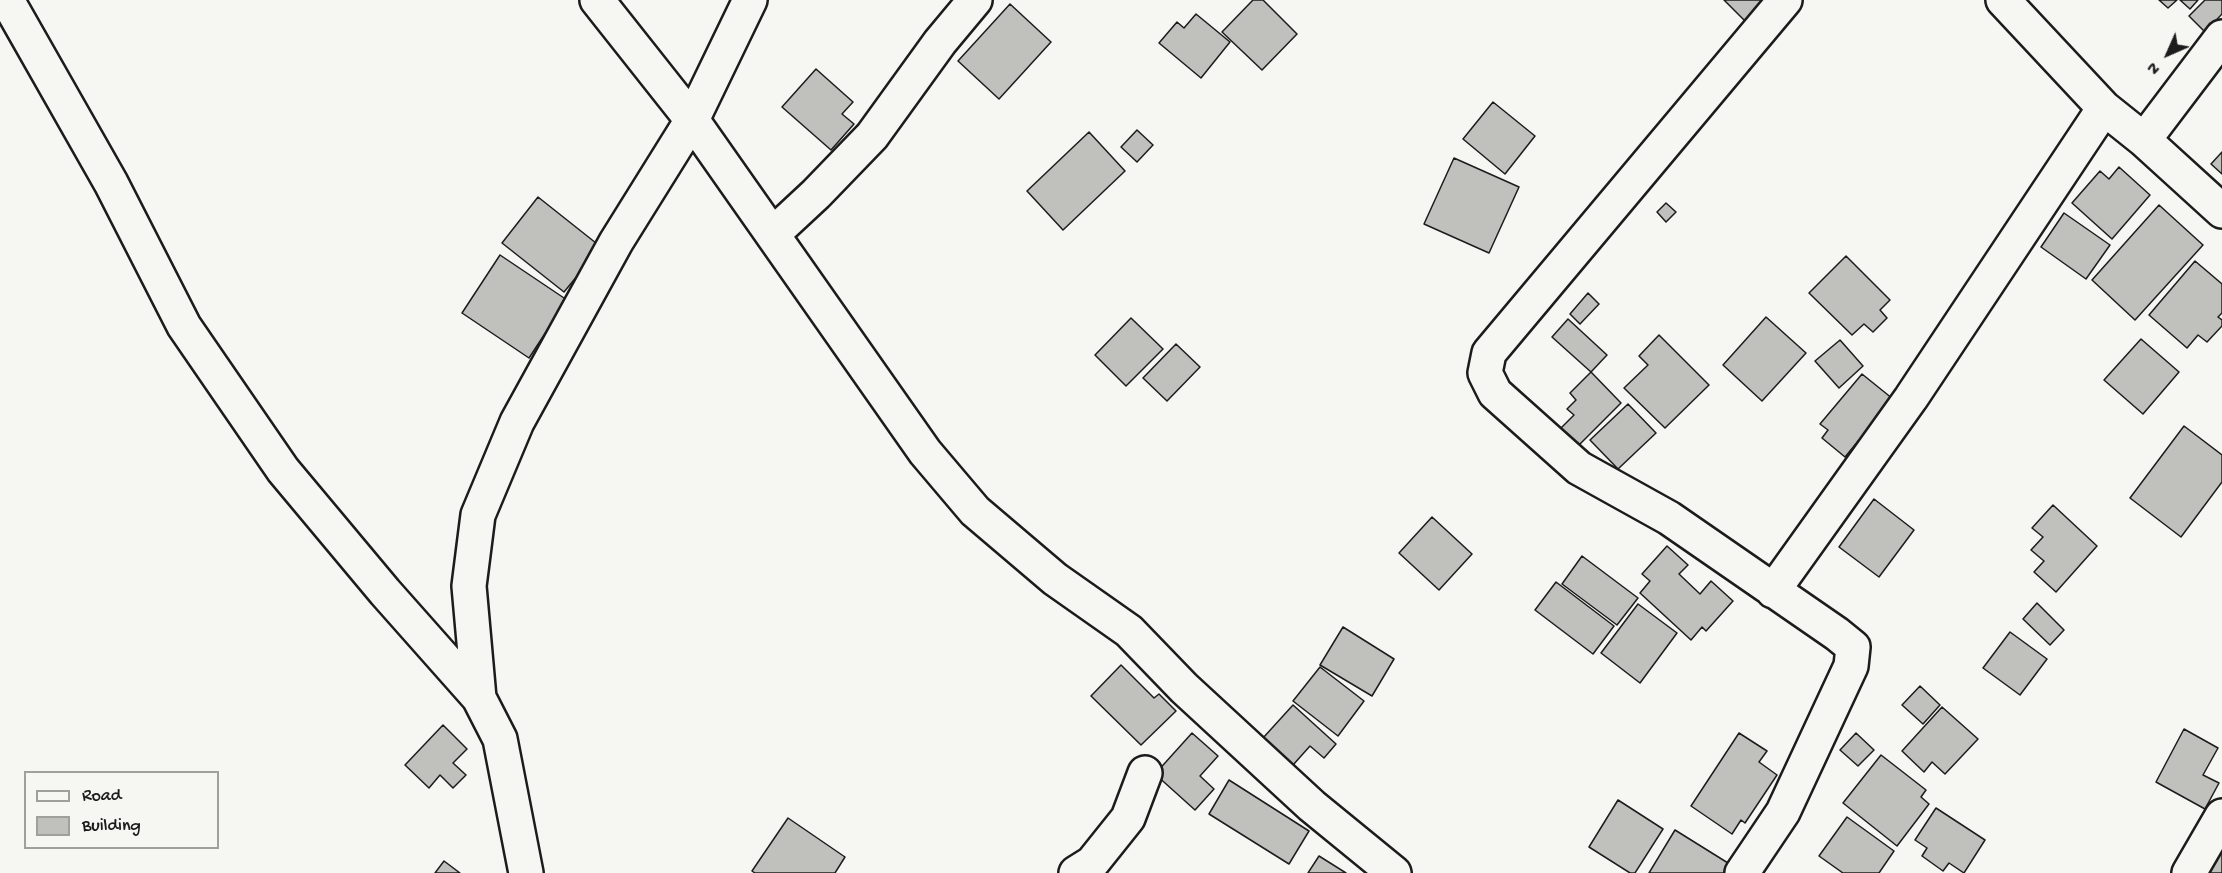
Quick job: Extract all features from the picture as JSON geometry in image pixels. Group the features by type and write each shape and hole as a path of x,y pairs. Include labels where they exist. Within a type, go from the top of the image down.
{"street":[{"path":"7,0 111,183 184,326 284,470 385,592 479,698 500,740 526,873"},
{"path":"597,0 692,120 925,452 975,511 1055,579 1129,631 1184,688 1312,806 1394,873"},
{"path":"479,698 469,586 478,515 517,422 616,242 692,120 750,0"},
{"path":"773,234 816,194 872,136 940,42 975,0"},
{"path":"1742,873 1783,813 1851,666 1853,647 1669,518 1579,468 1495,393 1485,374 1489,353 1785,0"},
{"path":"2003,0 2104,108 2144,140 2222,211"},
{"path":"2144,140 2222,37"},
{"path":"1773,591 1911,398 2104,108"},
{"path":"1076,873 1092,863 1128,818 1145,773"},
{"path":"2189,873 2222,816"}],"building":[{"path":"1253,0 1263,0 1297,34 1262,70 1222,32"},
{"path":"1724,0 1767,0 1745,21"},
{"path":"2159,0 2177,0 2168,8"},
{"path":"2180,0 2198,0 2190,9"},
{"path":"2205,0 2222,0 2222,14 2205,32 2189,16"},
{"path":"1010,4 1051,42 999,99 958,61"},
{"path":"1196,14 1230,42 1201,78 1159,43 1177,22 1184,28"},
{"path":"816,69 853,102 842,114 854,124 831,150 782,107"},
{"path":"1493,102 1535,136 1505,174 1463,139"},
{"path":"1137,130 1153,145 1137,162 1121,147"},
{"path":"1089,132 1125,171 1063,230 1027,191"},
{"path":"2222,152 2222,174 2211,164"},
{"path":"1454,158 1519,187 1489,253 1424,224"},
{"path":"2119,167 2150,195 2112,239 2072,203 2100,171 2109,179"},
{"path":"538,197 601,247 564,292 502,243"},
{"path":"1666,203 1676,212 1666,222 1657,212"},
{"path":"2159,205 2203,245 2135,320 2092,280"},
{"path":"2064,213 2110,245 2086,279 2041,247"},
{"path":"500,255 567,300 529,358 462,313"},
{"path":"1846,256 1890,300 1880,310 1887,318 1873,332 1864,324 1852,335 1809,293"},
{"path":"2195,261 2222,284 2222,313 2218,317 2222,320 2222,326 2207,342 2198,335 2187,348 2149,315"},
{"path":"1588,293 1599,304 1580,324 1570,314"},
{"path":"1766,317 1806,353 1762,401 1723,365"},
{"path":"1131,318 1163,349 1126,386 1095,355"},
{"path":"1568,319 1607,355 1591,372 1552,337"},
{"path":"1659,335 1709,385 1665,428 1624,388 1648,365 1639,356"},
{"path":"2141,339 2179,372 2143,414 2104,380"},
{"path":"1840,340 1863,366 1839,388 1815,361"},
{"path":"1176,344 1200,367 1167,401 1143,378"},
{"path":"1591,372 1621,403 1574,450 1556,433 1574,415 1567,409 1576,400 1570,393"},
{"path":"1862,374 1893,399 1845,457 1822,438 1828,430 1820,424"},
{"path":"1628,404 1656,433 1618,469 1590,440"},
{"path":"2184,426 2222,455 2222,482 2181,537 2130,498"},
{"path":"1874,499 1914,530 1879,577 1839,547"},
{"path":"2053,505 2097,546 2056,592 2034,572 2044,561 2031,550 2043,537 2032,528"},
{"path":"1432,517 1472,554 1439,590 1399,553"},
{"path":"1667,546 1688,565 1679,574 1700,594 1711,581 1733,601 1706,631 1702,627 1691,640 1640,593 1650,581 1642,574"},
{"path":"1582,556 1638,598 1617,625 1562,584"},
{"path":"1556,582 1614,626 1593,654 1535,610"},
{"path":"2037,603 2064,630 2050,645 2023,619"},
{"path":"1638,604 1677,633 1640,683 1601,653"},
{"path":"1343,627 1394,659 1372,696 1320,665"},
{"path":"2010,632 2047,659 2020,695 1983,668"},
{"path":"1121,665 1154,698 1159,694 1176,711 1141,745 1091,696"},
{"path":"1320,667 1364,701 1338,736 1293,701"},
{"path":"1920,686 1940,705 1923,724 1902,705"},
{"path":"1293,705 1336,744 1324,758 1310,746 1293,765 1263,738"},
{"path":"1942,707 1978,739 1945,774 1932,762 1924,772 1902,751"},
{"path":"443,725 467,749 453,763 466,775 453,788 440,775 429,788 405,765"},
{"path":"2184,729 2218,748 2203,775 2219,783 2205,809 2156,782"},
{"path":"1192,733 1218,756 1200,776 1214,789 1195,810 1155,774"},
{"path":"1739,733 1767,751 1759,762 1777,775 1745,823 1741,820 1732,834 1691,806"},
{"path":"1856,733 1874,750 1858,766 1840,750"},
{"path":"1881,755 1926,790 1921,797 1929,804 1897,846 1843,803"},
{"path":"1229,780 1309,831 1289,864 1209,814"},
{"path":"1618,800 1663,829 1635,873 1630,873 1589,847"},
{"path":"1936,808 1985,840 1964,873 1949,863 1943,871 1922,856 1927,848 1915,840"},
{"path":"1847,817 1894,851 1879,873 1843,873 1819,856"},
{"path":"788,818 845,857 835,873 755,873 752,871"},
{"path":"1675,830 1736,868 1733,873 1649,873"},
{"path":"2222,847 2222,873 2203,873"},
{"path":"1319,856 1346,873 1308,873"},
{"path":"444,861 460,873 435,873"}]}
